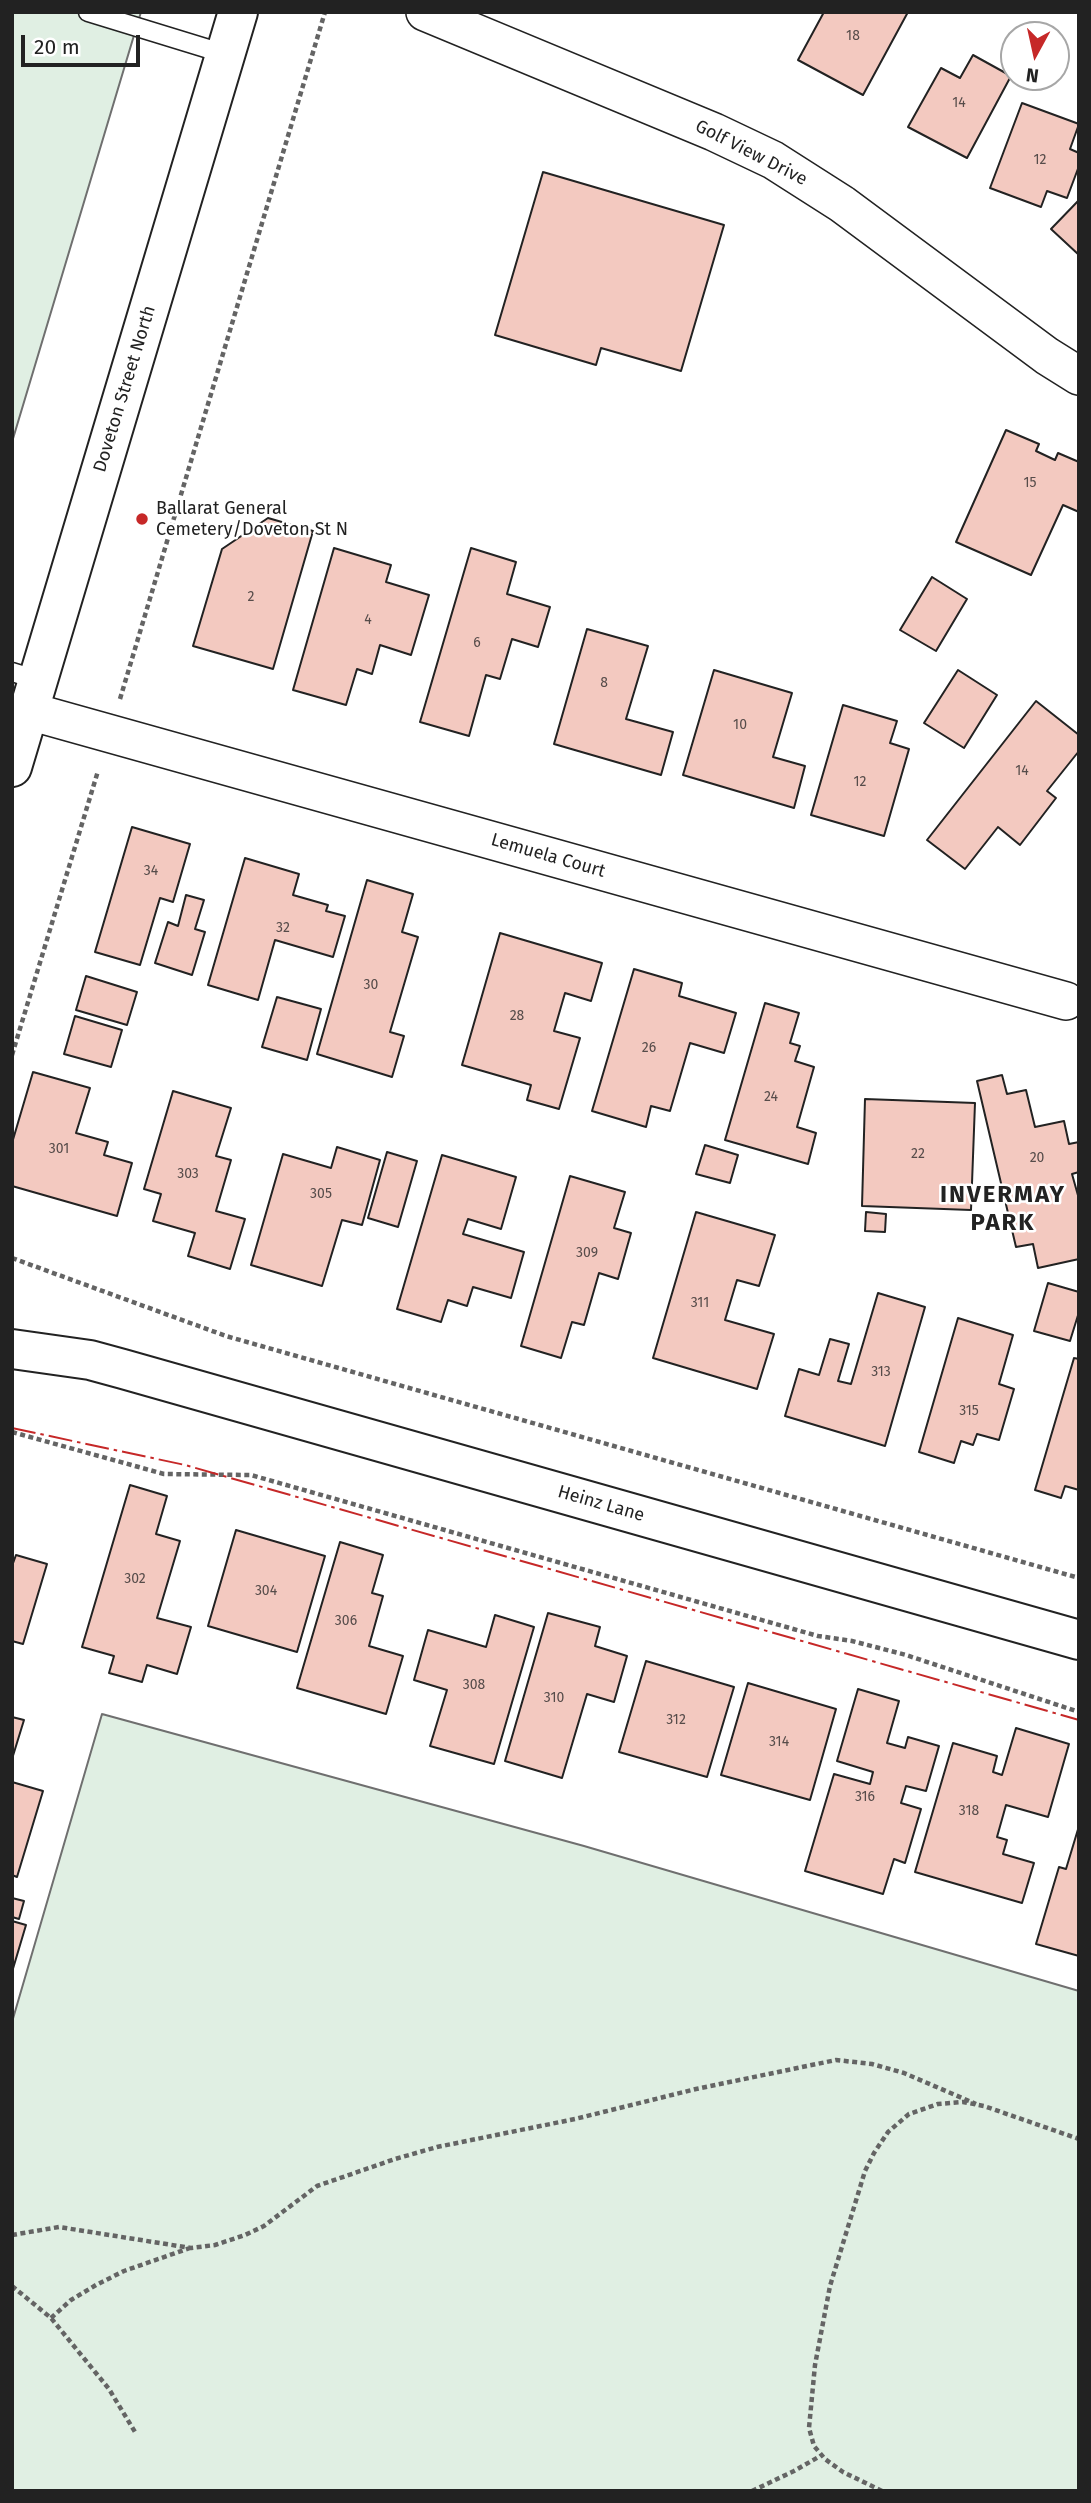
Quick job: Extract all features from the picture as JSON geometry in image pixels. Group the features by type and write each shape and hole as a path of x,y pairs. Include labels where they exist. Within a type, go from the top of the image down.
{"street":[{"name":"Doveton Street North","path":"12,766 26,688 238,12"},
{"name":"Golf View Drive","path":"425,12 715,132 782,165 842,204 1047,356 1079,376"},
{"name":"Lemuela Court","path":"26,688 110,734 1066,1001"},
{"name":"Heinz Lane","path":"12,1320 71,1350 123,1369"},
{"name":"Heinz Lane","path":"12,1349 90,1360 1079,1640"}],"lane":[{"path":"88,12 225,54"}],"path":[{"path":"12,1055 326,12"},
{"path":"12,1258 226,1336 1079,1578"},
{"path":"12,1432 164,1474 251,1475 818,1636 852,1641 906,1655 1079,1712"},
{"path":"51,2318 71,2300 124,2271 191,2248 215,2245 245,2235 264,2225 317,2186 348,2174 437,2147 836,2060 873,2064 904,2073 976,2104 1079,2139"},
{"path":"883,2491 843,2472 822,2455 814,2446 809,2428 815,2365 830,2286 865,2171 888,2132 909,2114 938,2104 976,2104"},
{"path":"12,2235 59,2227 191,2248"},
{"path":"12,2286 51,2318 109,2389 135,2432"},
{"path":"752,2491 822,2455"}],"green space":[{"path":"12,12 141,12 12,442"},
{"path":"102,1714 584,1846 1079,1991 1079,2491 12,2491 12,2022"}],"building":[{"path":"824,12 908,12 863,95 798,60"},
{"path":"973,55 1000,70 1000,91 1003,91 967,158 908,127 941,68 960,78"},
{"path":"1022,103 1079,124 1070,149 1079,153 1079,166 1067,198 1047,191 1041,207 990,188"},
{"path":"543,172 724,225 681,371 601,348 596,365 495,335"},
{"path":"1079,200 1079,255 1051,229"},
{"path":"1006,430 1039,444 1036,451 1055,460 1058,453 1079,462 1079,512 1063,505 1031,575 956,542"},
{"path":"268,518 313,531 273,669 193,646 222,549"},
{"path":"334,548 391,565 386,582 429,595 411,655 380,645 372,674 357,669 346,705 293,690"},
{"path":"471,548 516,562 507,594 550,607 538,647 512,639 500,679 486,675 469,736 420,722"},
{"path":"932,577 967,599 936,651 900,630"},
{"path":"587,629 648,646 626,719 673,732 661,775 554,744"},
{"path":"714,670 792,693 773,757 805,766 794,808 683,775"},
{"path":"958,670 997,695 964,748 924,723"},
{"path":"1036,701 1079,735 1079,751 1047,791 1056,798 1020,845 998,827 965,869 927,840"},
{"path":"843,705 897,721 890,743 909,749 884,836 811,815"},
{"path":"132,827 190,844 173,902 160,898 140,965 95,952"},
{"path":"245,858 299,874 293,895 328,905 326,911 345,916 333,957 275,940 258,1000 208,985"},
{"path":"367,880 413,894 402,932 418,937 390,1032 404,1036 392,1077 317,1054"},
{"path":"186,895 204,900 195,929 205,932 192,975 155,963 168,922 178,926"},
{"path":"500,933 602,963 591,1001 565,993 554,1031 580,1038 559,1109 527,1100 531,1085 462,1065"},
{"path":"634,969 682,983 679,996 736,1013 724,1053 690,1043 670,1111 651,1106 646,1127 592,1111"},
{"path":"86,976 137,992 127,1025 76,1010"},
{"path":"277,997 321,1009 307,1060 262,1047"},
{"path":"765,1003 799,1013 790,1043 800,1046 795,1061 814,1067 797,1127 816,1133 808,1164 725,1140"},
{"path":"75,1016 122,1030 111,1067 64,1054"},
{"path":"33,1072 90,1088 76,1133 108,1142 104,1155 132,1163 117,1216 12,1186 12,1143"},
{"path":"1002,1075 1007,1094 1026,1090 1035,1127 1064,1121 1069,1144 1079,1142 1079,1172 1072,1174 1079,1199 1079,1259 1038,1268 1033,1244 1016,1247 977,1081"},
{"path":"173,1091 231,1108 216,1156 231,1160 216,1211 245,1219 230,1269 188,1256 195,1233 153,1221 161,1194 144,1189"},
{"path":"865,1099 975,1103 971,1210 862,1206"},
{"path":"705,1145 738,1155 730,1183 696,1174"},
{"path":"337,1147 380,1160 362,1225 342,1220 322,1286 251,1265 283,1154 331,1168"},
{"path":"387,1152 417,1161 398,1227 368,1218"},
{"path":"442,1155 516,1177 501,1229 468,1219 463,1234 524,1252 511,1298 473,1287 467,1306 448,1300 441,1322 397,1309"},
{"path":"570,1176 625,1192 614,1228 631,1233 618,1279 599,1273 584,1325 572,1322 561,1358 521,1346"},
{"path":"696,1212 775,1235 759,1286 737,1280 725,1320 774,1334 757,1389 653,1358"},
{"path":"866,1212 886,1214 885,1232 865,1231"},
{"path":"1048,1283 1079,1292 1079,1312 1070,1341 1034,1331"},
{"path":"878,1293 925,1307 885,1446 785,1416 799,1369 819,1375 830,1339 849,1344 838,1381 851,1384"},
{"path":"958,1318 1013,1335 999,1384 1014,1389 999,1440 977,1434 973,1445 961,1441 954,1463 919,1452"},
{"path":"1074,1358 1079,1359 1079,1490 1065,1486 1061,1498 1035,1490"},
{"path":"130,1485 167,1496 156,1534 180,1541 157,1618 191,1627 177,1674 147,1665 142,1682 109,1673 114,1656 82,1647"},
{"path":"236,1530 325,1556 297,1652 208,1626"},
{"path":"340,1542 383,1555 372,1593 383,1596 369,1646 403,1656 386,1714 297,1688"},
{"path":"16,1555 47,1564 23,1644 12,1641 12,1566"},
{"path":"548,1613 600,1627 595,1646 627,1656 614,1702 587,1694 562,1778 505,1761"},
{"path":"495,1615 534,1627 494,1764 430,1746 447,1690 414,1680 428,1630 486,1647"},
{"path":"646,1661 734,1687 707,1777 619,1752"},
{"path":"748,1683 836,1709 810,1800 721,1775"},
{"path":"858,1689 899,1701 887,1743 905,1748 908,1737 939,1746 926,1791 906,1786 901,1803 921,1809 905,1863 894,1859 883,1894 805,1871 834,1774 870,1784 873,1772 837,1761"},
{"path":"12,1717 24,1720 12,1759"},
{"path":"1016,1728 1069,1744 1048,1817 1006,1805 997,1837 1007,1840 1003,1854 1034,1863 1022,1903 915,1872 953,1743 997,1756 993,1772 1002,1775"},
{"path":"12,1782 43,1791 17,1877 12,1875"},
{"path":"1079,1826 1079,1956 1036,1944 1059,1867 1066,1869"},
{"path":"12,1898 24,1901 19,1919 12,1917"},
{"path":"12,1921 26,1925 12,1972"}],"power":[{"path":"12,1428 185,1465 1079,1720"}],"place":[{"name":"Ballarat General Cemetery/Doveton St N","path":"142,519"}],"district":[{"name":"INVERMAY PARK","path":"1003,1209"}]}
